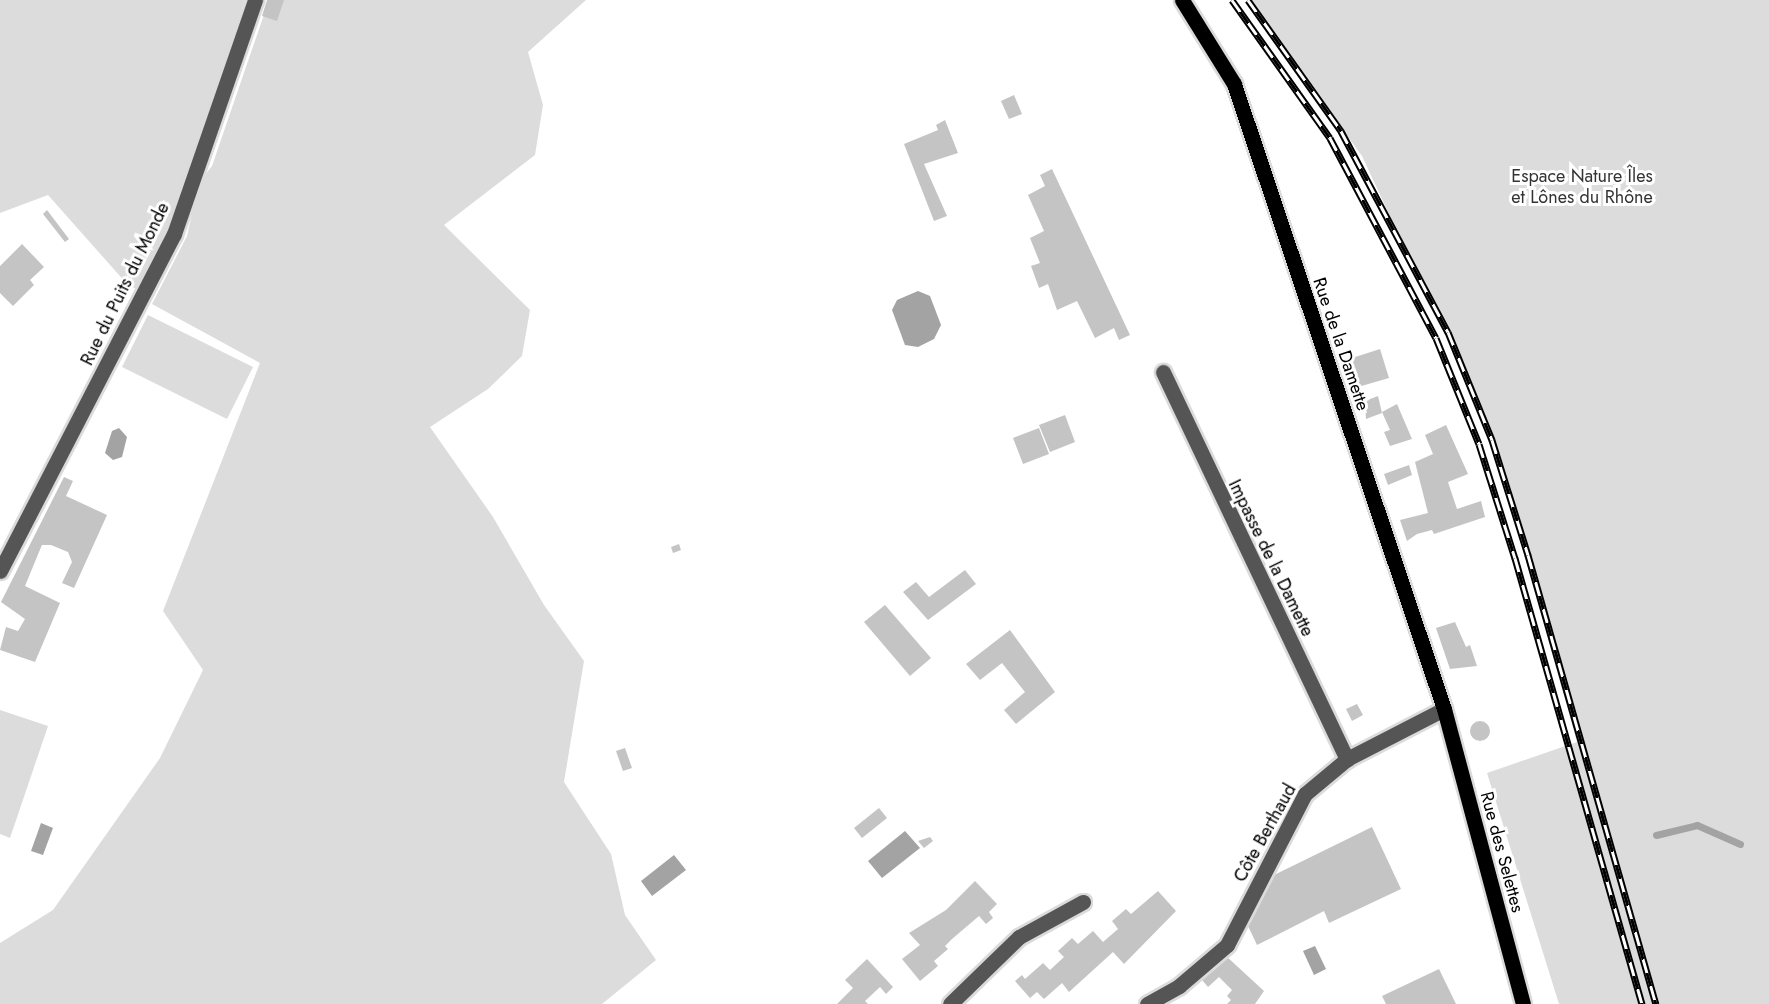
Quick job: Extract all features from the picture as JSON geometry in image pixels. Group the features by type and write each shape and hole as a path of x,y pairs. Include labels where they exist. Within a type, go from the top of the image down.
{"main road":[{"name":"Rue de la Damette","path":"1182,0 1234,84 1444,710"},
{"name":"Rue des Selettes","path":"1444,710 1523,1004"}],"street":[{"name":"Rue du Puits du Monde","path":"0,571 174,234 255,0"},
{"name":"Impasse de la Damette","path":"1163,372 1347,759"},
{"name":"Côte Berthaud","path":"1147,1004 1179,986 1227,945 1305,794 1347,759 1444,710"},
{"path":"950,1004 1019,937 1083,902"}],"green space":[{"path":"0,0 245,0 170,231 138,290 127,284 48,195 0,213"},
{"path":"269,0 586,0 528,52 543,105 535,155 444,225 530,310 522,356 488,389 430,427 493,517 544,605 584,661 564,782 611,854 625,915 656,960 602,1004 0,1004 0,943 53,910 160,758 203,670 163,611 260,363 152,304 187,236 199,182 212,166"},
{"name":"Espace Nature Îles et Lônes du Rhône","path":"1248,0 1769,0 1769,1004 1559,1004 1487,773 1577,742 1489,429 1362,156"},
{"path":"148,315 253,367 227,419 122,367"},
{"path":"0,710 48,726 10,838 0,834"}],"shaded area":[{"path":"918,291 930,296 941,325 934,339 918,347 905,345 892,310 897,300"},
{"path":"119,428 127,437 122,457 113,460 105,453 112,431"},
{"path":"41,823 53,828 43,855 31,851"},
{"path":"905,831 920,848 882,878 868,861"},
{"path":"674,855 686,870 652,896 641,881"},
{"path":"1315,946 1326,969 1314,975 1303,951"}],"building":[{"path":"267,0 284,0 277,21 262,16"},
{"path":"1014,95 1022,114 1009,119 1001,101"},
{"path":"945,120 958,153 924,164 947,216 934,221 904,144 938,130 936,125"},
{"path":"1052,169 1130,335 1119,340 1114,328 1095,338 1077,301 1057,310 1048,284 1039,288 1031,266 1040,263 1030,238 1044,231 1028,195 1045,186 1040,175"},
{"path":"47,210 69,239 65,242 43,214"},
{"path":"22,244 44,267 30,280 34,285 13,306 0,293 0,266"},
{"path":"1380,349 1389,378 1358,387 1349,359"},
{"path":"1378,396 1382,413 1366,419 1365,401"},
{"path":"1397,404 1412,439 1390,446 1384,432 1390,430 1382,412"},
{"path":"1065,415 1075,442 1050,452 1039,425"},
{"path":"1446,425 1468,474 1448,482 1457,509 1481,501 1485,517 1434,534 1432,530 1417,534 1407,541 1400,520 1428,513 1415,462 1433,454 1425,435"},
{"path":"1039,428 1049,454 1023,464 1013,438"},
{"path":"1409,465 1412,475 1388,485 1384,474"},
{"path":"64,477 73,481 66,496 107,515 74,588 62,583 72,562 68,552 51,545 42,545 25,586 60,603 35,662 0,650 6,627 18,631 25,619 1,602"},
{"path":"679,544 681,550 673,553 671,547"},
{"path":"965,570 976,584 928,620 903,592 916,582 929,597"},
{"path":"885,605 931,658 910,676 864,622"},
{"path":"1455,622 1466,647 1470,645 1477,666 1450,669 1436,628"},
{"path":"1010,630 1055,692 1016,724 1004,710 1025,692 1002,663 980,680 966,664"},
{"path":"1357,704 1363,715 1352,721 1346,709"},
{"path":"1480,721 1487,724 1490,731 1487,738 1480,741 1473,738 1470,731 1473,724"},
{"path":"625,748 632,768 623,771 616,751"},
{"path":"879,808 887,818 862,838 854,828"},
{"path":"1372,827 1401,889 1329,923 1324,911 1257,945 1248,926 1270,877"},
{"path":"930,837 933,841 924,848 918,841"},
{"path":"975,881 997,904 989,912 993,918 986,924 979,916 952,939 945,946 948,949 934,961 938,966 920,981 902,959 920,945 909,933 946,910"},
{"path":"1158,891 1176,911 1124,964 1113,952 1069,992 1062,983 1044,999 1037,992 1030,998 1015,981 1022,975 1025,979 1043,963 1050,970 1064,957 1058,951 1072,938 1078,944 1093,931 1103,942 1118,929 1112,921 1126,909 1131,914"},
{"path":"1226,956 1264,991 1255,1004 1227,1004 1231,1000 1227,996 1232,990 1219,977 1208,987 1202,980"},
{"path":"867,959 893,987 886,994 880,987 865,1001 868,1004 837,1004 853,988 845,980"},
{"path":"1439,969 1456,1004 1386,1004 1382,996"}],"waterway":[{"path":"1656,835 1697,825 1740,844"}],"railway":[{"path":"1232,0 1330,138 1436,338 1479,444 1515,558 1642,1004"},
{"path":"1248,0 1341,131 1448,332 1492,440 1528,555 1656,1004"}]}
